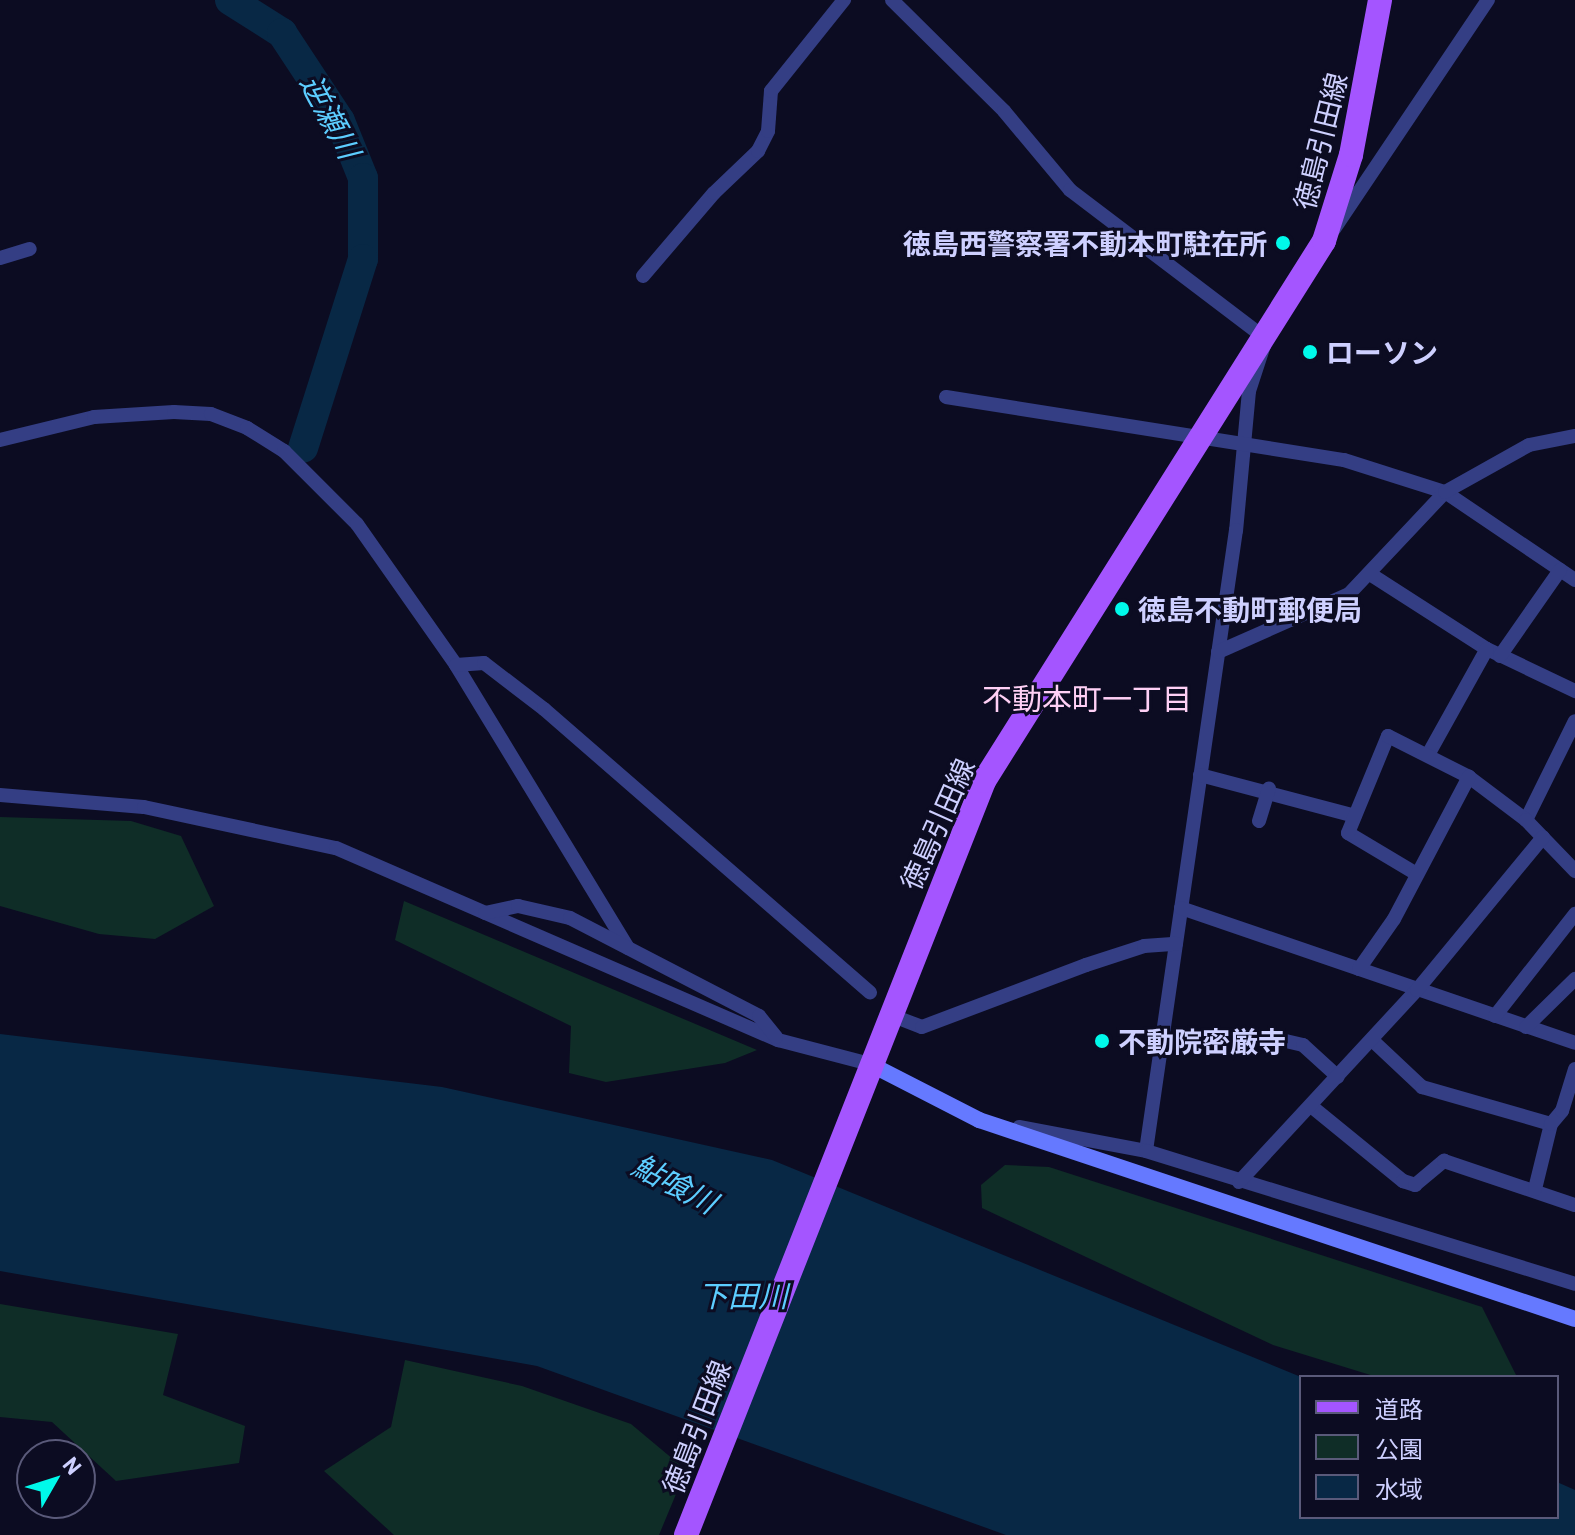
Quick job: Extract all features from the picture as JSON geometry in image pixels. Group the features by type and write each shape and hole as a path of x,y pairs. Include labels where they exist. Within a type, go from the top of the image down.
{"main road":[{"name":"徳島引田線","path":"686,1535 854,1101 984,781 1266,339 1324,241 1351,155 1380,0"}],"street":[{"path":"643,276 714,193 758,151 768,131 771,91 844,0"},
{"path":"892,0 1004,111 1070,190 1266,339 1249,391 1245,446 1218,652 1146,1151"},
{"path":"1324,241 1488,0"},
{"path":"0,258 30,249"},
{"path":"946,397 1205,435 1245,446 1344,460 1445,492 1575,580"},
{"path":"0,440 94,417 174,412 211,414 247,428 284,451 357,524 456,665 628,948"},
{"path":"1218,652 1316,611 1370,574 1445,492 1529,445 1575,436"},
{"path":"1429,753 1494,652 1560,570"},
{"path":"1370,574 1494,652 1575,691"},
{"path":"456,665 484,663 544,709 870,992"},
{"path":"1526,820 1574,727"},
{"path":"1415,873 1348,833 1388,736 1429,753 1469,777 1526,820 1575,871"},
{"path":"1200,775 1269,789 1355,816"},
{"path":"1359,969 1394,919 1415,873 1469,777"},
{"path":"1259,821 1269,789"},
{"path":"0,795 144,807 336,848 778,1040 870,1064 979,1120 1575,1319"},
{"path":"1239,1182 1417,990 1543,837"},
{"path":"484,913 518,906 570,918 759,1016 778,1040"},
{"path":"1181,908 1575,1043"},
{"path":"1495,1016 1575,914"},
{"path":"901,1019 922,1027 1144,946 1176,944"},
{"path":"1526,1027 1575,979"},
{"path":"1264,1036 1303,1045 1338,1077"},
{"path":"1372,1040 1422,1087 1551,1124"},
{"path":"1535,1189 1551,1124 1562,1111 1575,1069"},
{"path":"1311,1106 1403,1181 1415,1185 1444,1161 1535,1189 1575,1205"},
{"path":"979,1120 1146,1151 1575,1284"}],"green space":[{"path":"0,817 131,821 181,836 214,906 155,939 99,934 0,906"},
{"path":"404,901 757,1050 725,1063 606,1082 569,1073 571,1026 395,940"},
{"path":"1005,1165 1049,1167 1482,1307 1516,1375 1370,1375 1273,1345 982,1208 981,1185"},
{"path":"0,1304 178,1334 163,1395 245,1426 239,1463 116,1481 96,1463 96,1439 70,1439 52,1422 0,1417"},
{"path":"405,1360 522,1386 631,1424 686,1470 659,1535 394,1535 324,1471 391,1427"}],"water":[{"name":"下田川","path":"0,1034 442,1087 772,1160 1299,1376 1299,1519 1559,1519 1559,1483 1575,1490 1575,1535 1006,1535 537,1366 0,1271"}],"waterway":[{"name":"逆瀬川","path":"230,0 282,33 340,121 363,178 363,259 303,448"}],"place":[{"name":"徳島西警察署不動本町駐在所","path":"1283,243"},
{"name":"ローソン","path":"1310,352"},
{"name":"徳島不動町郵便局","path":"1122,609"},
{"name":"不動院密厳寺","path":"1102,1041"}],"district":[{"name":"不動本町一丁目","path":"1087,698"}],"water label":[{"name":"鮎喰川","path":"675,1183"}]}
